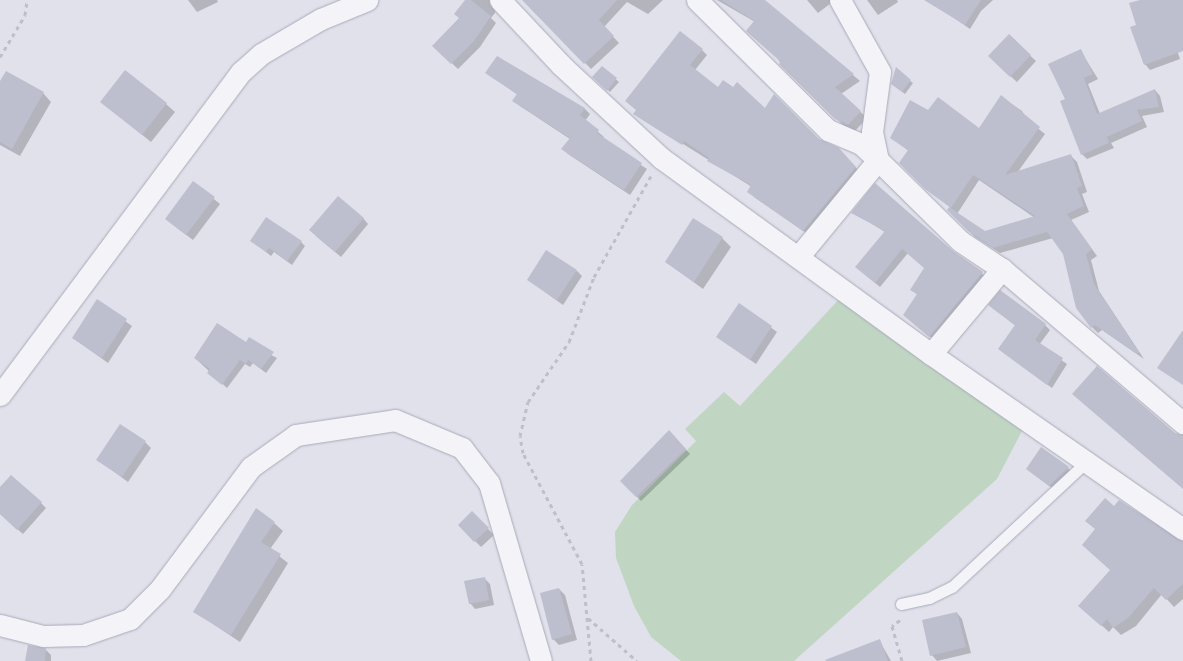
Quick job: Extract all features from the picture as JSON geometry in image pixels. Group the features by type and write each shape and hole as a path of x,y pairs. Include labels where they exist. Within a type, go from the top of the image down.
{"street":[{"path":"0,395 241,72 260,54 321,19 367,0"},
{"path":"500,0 561,65 661,158 931,354 1183,529"},
{"path":"697,0 828,130 861,144 960,241 1002,269 1183,423"},
{"path":"840,0 880,72 872,132 878,160"},
{"path":"798,257 878,160"},
{"path":"931,354 1002,269"},
{"path":"0,625 43,636 83,635 130,619 160,589 251,467 296,435 396,420 462,448 489,483 541,661"}],"lane":[{"path":"901,604 929,598 952,588 1086,462"}],"path":[{"path":"0,57 25,15 27,0"},
{"path":"591,661 582,564 523,453 520,436 528,402 569,342 594,278 661,158"},
{"path":"902,661 892,626 929,598"},
{"path":"587,618 637,661"}],"green space":[{"path":"841,297 1023,429 997,479 794,661 681,661 651,637 634,606 616,558 615,532 632,505 696,441 685,429 724,392 740,406"}],"building":[{"path":"465,0 471,0 491,16 474,41 451,64 432,46 459,18 454,14"},
{"path":"522,0 617,0 599,20 614,36 584,64"},
{"path":"721,0 765,0 854,74 835,87 861,111 848,125 835,119 779,64 781,62 746,31 754,21"},
{"path":"924,0 981,0 965,25"},
{"path":"1140,0 1183,0 1183,51 1144,65 1130,27 1136,25 1129,3"},
{"path":"680,31 703,49 690,65 718,87 723,80 733,87 737,82 765,108 774,94 819,139 839,148 856,167 803,231 747,192 751,185 707,161 709,158 684,141 682,145 633,114 636,110 625,101"},
{"path":"1009,34 1031,55 1010,77 988,56"},
{"path":"1081,49 1093,74 1084,78 1097,114 1155,89 1159,107 1137,110 1142,121 1107,137 1109,143 1081,155 1060,101 1065,99 1048,64"},
{"path":"497,56 585,108 580,115 599,130 597,133 642,163 624,190 561,149 570,138 512,101 517,94 485,73"},
{"path":"602,66 617,78 607,91 592,77"},
{"path":"896,67 911,80 902,92 891,84"},
{"path":"125,70 167,103 142,135 100,102"},
{"path":"6,71 44,92 12,149 0,142 0,81"},
{"path":"1001,95 1040,127 1005,175 1071,154 1082,186 1077,188 1084,206 1067,214 1092,249 1086,254 1094,284 1139,352 1137,354 1095,325 1091,328 1076,308 1063,254 1047,232 993,248 968,231 947,210 949,207 985,231 1035,216 973,175 951,208 925,189 899,163 908,150 890,138 910,100 928,110 938,97 979,128"},
{"path":"193,181 215,197 186,235 165,219"},
{"path":"875,183 953,251 983,272 929,337 903,315 917,294 910,290 924,268 902,249 875,283 855,267 885,231 851,213"},
{"path":"338,196 364,218 335,252 309,230"},
{"path":"266,217 302,241 287,261 269,248 266,252 250,241"},
{"path":"693,218 723,237 694,282 665,262"},
{"path":"546,250 577,270 557,300 527,280"},
{"path":"1000,290 1046,324 1035,340 1063,358 1047,385 998,349 1015,325 988,305"},
{"path":"97,299 127,319 102,358 72,338"},
{"path":"739,303 772,326 750,360 716,337"},
{"path":"217,323 246,342 249,337 274,352 261,369 248,360 246,364 240,360 222,385 207,373 210,369 194,358"},
{"path":"1183,330 1183,385 1157,368"},
{"path":"1097,366 1175,433 1183,435 1183,489 1072,394"},
{"path":"120,424 146,441 122,477 96,460"},
{"path":"669,430 686,449 636,497 620,481"},
{"path":"1041,447 1069,467 1049,486 1026,469"},
{"path":"11,475 42,502 17,530 0,514 0,487"},
{"path":"1105,498 1114,506 1119,500 1183,541 1183,584 1166,600 1154,588 1128,618 1113,628 1107,619 1101,626 1078,606 1110,570 1082,545 1095,529 1085,521"},
{"path":"256,508 275,522 261,542 281,554 231,635 193,612"},
{"path":"472,511 489,528 474,542 458,525"},
{"path":"485,577 489,600 469,604 464,581"},
{"path":"559,588 572,634 552,640 540,593"},
{"path":"957,612 966,647 930,656 922,620"},
{"path":"880,639 888,661 825,660"},
{"path":"28,645 46,648 45,661 25,661"}]}
